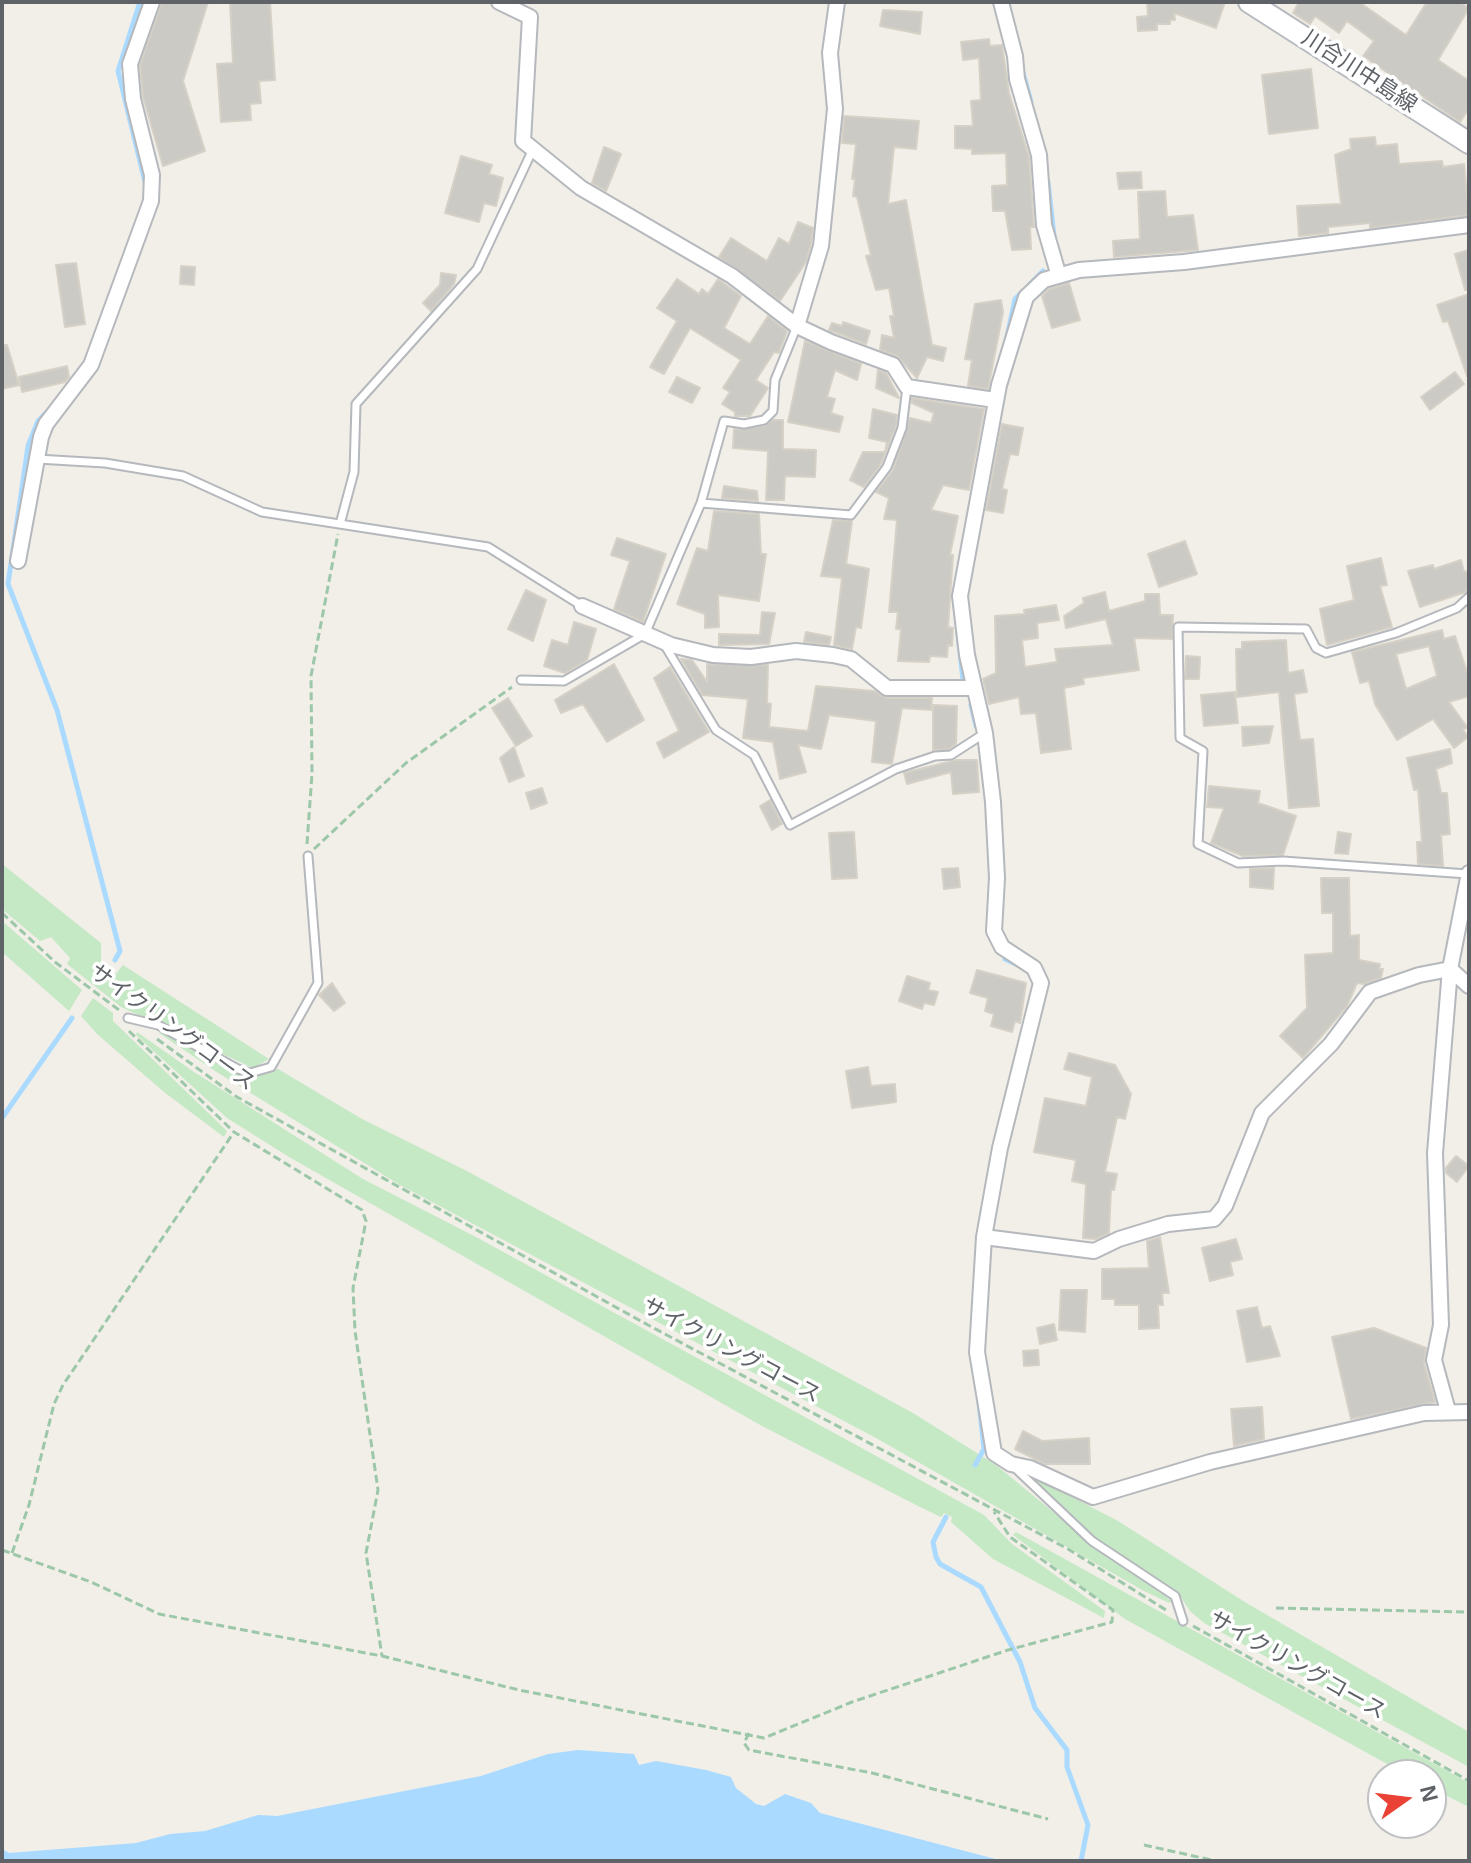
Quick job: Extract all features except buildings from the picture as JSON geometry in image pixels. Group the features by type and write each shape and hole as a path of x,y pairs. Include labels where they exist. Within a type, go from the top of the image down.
{"main road":[{"name":"川合川中島線","path":"1249,2 1469,143"}],"street":[{"path":"18,561 35,458 46,424 91,365 151,201 152,175 133,99 130,64 152,2"},
{"path":"499,2 530,17 523,141 581,188 732,276 797,326 893,365 907,387 995,400"},
{"path":"797,326 821,246 835,109 830,53 837,2"},
{"path":"1001,2 1015,56 1017,79 1039,155 1044,225 1058,273"},
{"path":"1469,225 1184,262 1058,273 1044,280 1026,297 995,400 960,596 974,688 985,733 997,878 994,931 1002,947 1034,968 1041,983 1000,1148 984,1237 977,1352 994,1453 1011,1464 1030,1468 1093,1497 1210,1462 1424,1413 1469,1412"},
{"path":"582,606 663,643 713,655 751,657 796,651 851,659 887,688 974,688"},
{"path":"1448,1411 1434,1360 1441,1325 1434,1193 1450,969 1468,873"},
{"path":"984,1237 1094,1251 1119,1239 1168,1224 1214,1219 1225,1206 1262,1113 1331,1044 1370,992 1419,975 1450,969"},
{"path":"1450,969 1469,986"}],"lane":[{"path":"340,524 354,472 356,404 477,269 533,149"},
{"path":"521,680 564,681 645,634 701,503 724,421 744,424 764,420 773,411 775,380 797,326"},
{"path":"701,503 851,515 887,467 902,428 907,387"},
{"path":"35,458 105,463 183,476 262,512 488,547 582,606"},
{"path":"1468,873 1283,861 1238,863 1198,844 1203,751 1180,738 1178,627 1306,629 1316,648 1326,653 1396,633 1457,608 1469,597"},
{"path":"663,643 716,730 754,755 790,825 896,769 935,756 951,755 985,733"},
{"path":"128,1018 158,1025 238,1069 250,1073 271,1067 318,983 308,856"},
{"path":"1011,1464 1092,1541 1175,1596 1183,1621"}],"path":[{"path":"308,856 312,774 311,676 340,524"},
{"path":"308,856 406,763 521,680"},
{"name":"サイクリングコース","path":"2,913 55,962 237,1097 648,1325 1068,1549 1183,1621 1469,1781"},
{"path":"128,1018 126,1028 234,1132 362,1210 366,1221 353,1288 354,1317 378,1490 366,1553 382,1656"},
{"path":"12,1553 29,1505 54,1404 63,1385 234,1132"},
{"path":"2,1550 91,1582 159,1614 382,1656 519,1690 764,1738 852,1702 1023,1645 1112,1622 1113,1610 1010,1537 994,1518 994,1511"},
{"path":"1276,1608 1469,1612"},
{"path":"749,1733 744,1743 749,1750 872,1773 1048,1819"},
{"path":"1144,1845 1216,1861"}],"green space":[{"path":"2,864 101,943 101,963 115,975 123,965 269,1059 253,1068 121,1007 67,964 70,958 51,937 40,941 2,909"},
{"path":"2,921 82,990 69,1011 2,952"},
{"path":"93,998 113,1013 113,1021 227,1131 224,1137 164,1092 97,1034 81,1016"},
{"path":"162,1029 246,1075 278,1069 362,1119 465,1170 913,1413 996,1465 1080,1534 1172,1601 1169,1603 1144,1591 876,1438 400,1185 215,1071 159,1033"},
{"path":"137,1032 194,1072 363,1179 476,1237 984,1515 1012,1544 1105,1611 1104,1618 993,1559 951,1522 952,1517 944,1513 941,1517 920,1507 762,1426 289,1157 227,1118 136,1035"},
{"path":"1026,1473 1118,1521 1248,1604 1469,1732 1469,1767 1204,1623 1190,1611 1177,1591 1097,1539"},
{"path":"1016,1532 1426,1759 1378,1759 1125,1619 1013,1535"},
{"path":"1447,1771 1469,1783 1469,1807 1447,1796"}],"water":[{"path":"578,1750 634,1754 639,1765 656,1761 706,1770 731,1777 736,1788 756,1804 764,1806 785,1794 811,1803 820,1813 1003,1861 2,1861 2,1849 9,1853 136,1843 170,1834 205,1831 258,1815 277,1816 481,1776 548,1754"}],"waterway":[{"path":"140,2 118,71 145,182"},
{"path":"1022,69 1031,102"},
{"path":"1048,182 1054,236"},
{"path":"1030,284 1043,271"},
{"path":"1007,337 1015,299 1023,291"},
{"path":"47,412 38,421 28,446 8,584 57,710 120,951 115,960"},
{"path":"954,597 963,680"},
{"path":"971,705 976,726"},
{"path":"1005,959 1022,967"},
{"path":"2,1118 72,1018"},
{"path":"975,1465 984,1449 979,1403"},
{"path":"946,1517 933,1542 936,1557 940,1564 981,1587 1020,1662 1035,1708 1067,1750 1067,1767 1088,1825 1081,1861"}]}
